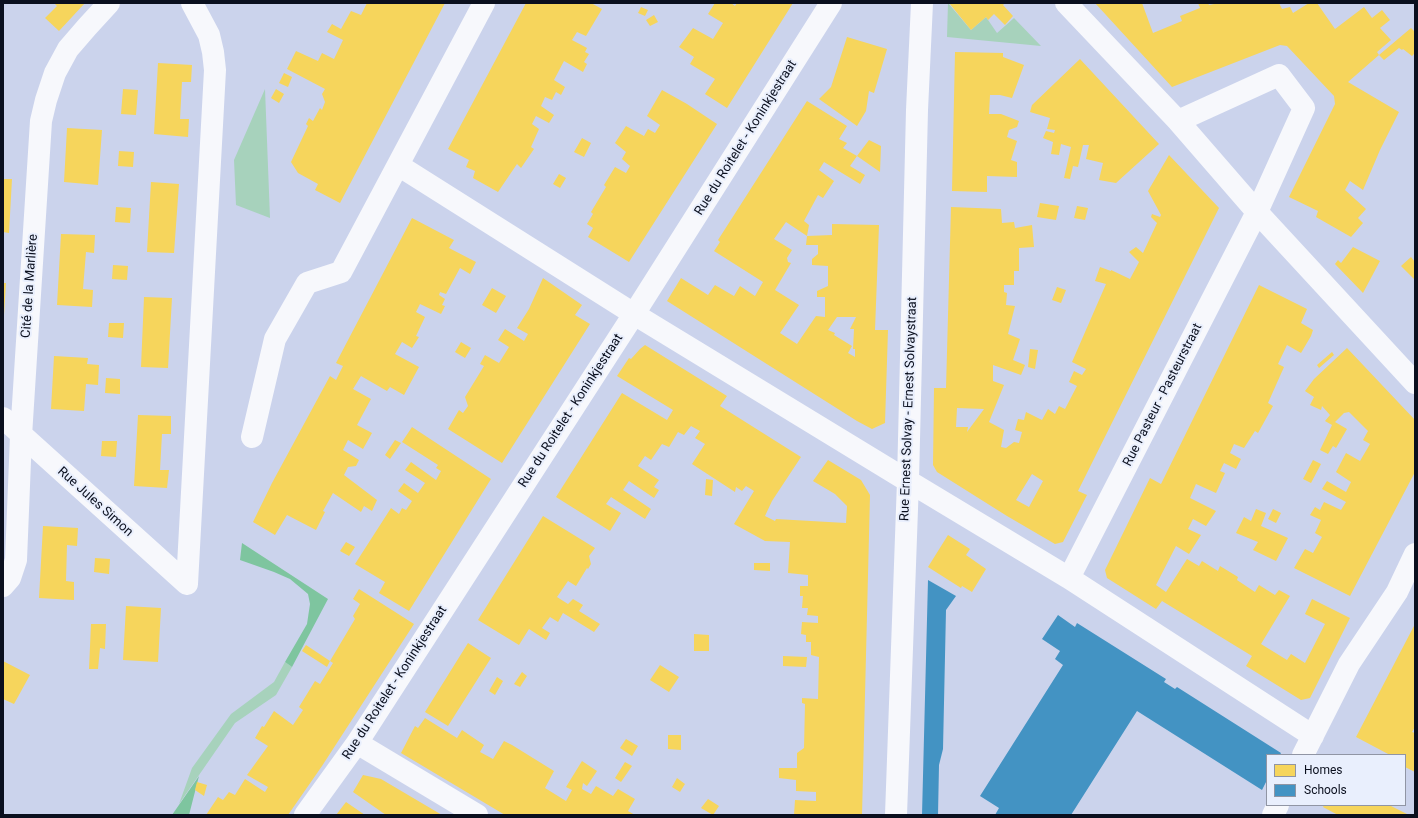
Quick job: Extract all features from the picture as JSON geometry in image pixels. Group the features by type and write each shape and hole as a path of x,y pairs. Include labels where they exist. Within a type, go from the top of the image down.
{"street":[{"name":"Cité de la Marlière","path":"3,586 10,578 16,560 21,436 41,121 55,72 68,49 109,3"},
{"name":"Rue Jules Simon","path":"3,418 21,436 187,584 216,70 209,35 192,3"},
{"path":"252,437 275,339 307,283 341,272 484,3"},
{"name":"Rue du Roitelet - Koninkjestraat","path":"305,815 357,743 634,314 831,3"},
{"name":"Rue Ernest Solvay - Ernest Solvaystraat","path":"896,815 908,481 917,110 922,3"},
{"path":"1066,3 1178,121 1257,212 1415,383"},
{"name":"Rue Pasteur - Pasteurstraat","path":"1069,578 1257,212 1304,108 1279,76 1178,121"},
{"path":"398,165 634,314 1069,578 1308,746 1349,664 1397,592 1415,554"},
{"path":"357,743 477,815"},
{"path":"1273,815 1278,806"}],"green space":[{"path":"948,3 971,30 986,17 997,33 1014,18 1041,46 947,37"},
{"path":"265,89 270,218 236,205 234,160"},
{"path":"242,543 328,599 292,667 285,662 307,624 310,604 308,594 290,579 240,560"},
{"path":"285,662 292,667 276,695 235,723 179,804 192,768 231,714 274,682"},
{"path":"199,776 189,815 172,815"}],"building: Homes":[{"path":"54,3 85,3 59,31 45,18 57,6"},
{"path":"367,3 445,3 340,203 315,190 318,184 298,173 291,162 308,126 306,124 309,118 313,121 320,108 322,110 325,102 322,94 325,89 287,69 296,51 318,61 322,53 334,59 343,40 327,32 332,24 341,29 351,11 361,15"},
{"path":"526,3 591,3 602,9 586,36 577,32 572,40 587,48 585,52 589,54 584,62 587,64 583,72 564,61 554,80 565,87 561,95 556,92 552,100 545,97 541,106 554,115 549,123 536,116 532,124 539,129 531,147 534,149 521,168 517,164 498,192 473,178 475,171 466,167 469,160 448,149"},
{"path":"715,3 731,3 735,6 737,3 793,3 727,108 705,94 715,79 690,64 694,57 679,47 693,28 713,39 723,23 708,14"},
{"path":"949,3 1005,3 1003,5 1013,16 1005,25 994,14 988,20 986,17 971,30"},
{"path":"1095,3 1142,3 1153,33 1182,21 1180,16 1200,8 1198,3 1208,3 1209,5 1219,3 1279,3 1282,9 1290,7 1293,13 1309,3 1317,3 1335,29 1364,7 1372,18 1382,10 1390,20 1380,28 1391,40 1377,52 1379,55 1348,82 1399,112 1380,150 1363,190 1350,181 1345,190 1366,209 1358,218 1363,223 1351,237 1316,217 1318,211 1289,197 1335,104 1334,96 1287,46 1280,45 1172,87"},
{"path":"641,7 648,10 645,16 638,13"},
{"path":"654,15 658,22 650,26 646,20"},
{"path":"1411,28 1415,32 1415,53 1412,56 1403,49 1402,50 1399,48 1384,60 1379,55"},
{"path":"847,37 887,49 874,93 869,91 866,111 857,126 819,99 831,87"},
{"path":"955,52 1003,53 1003,57 1024,65 1012,98 1000,95 990,95 989,114 1001,114 1019,121 1017,127 1009,130 1007,137 1017,141 1011,160 1017,162 1017,177 987,176 987,192 952,191"},
{"path":"1080,59 1159,144 1116,183 1099,180 1103,163 1086,159 1089,145 1083,145 1078,167 1073,166 1070,179 1064,178 1071,147 1061,144 1059,155 1051,154 1053,142 1043,138 1046,131 1054,133 1055,130 1047,129 1050,118 1030,112 1032,105"},
{"path":"158,63 192,65 191,82 182,82 180,119 189,119 188,137 154,134"},
{"path":"284,73 292,77 288,87 279,83"},
{"path":"123,89 138,90 136,115 121,114"},
{"path":"276,89 284,94 279,103 271,98"},
{"path":"662,90 687,104 717,124 629,262 588,237 593,228 587,224 593,214 591,212 606,187 604,185 615,167 626,173 630,166 622,159 626,152 615,143 626,126 644,136 648,129 655,133 660,125 647,116"},
{"path":"807,101 847,126 839,139 847,143 843,148 857,156 850,166 865,175 860,184 824,162 819,170 834,181 823,198 818,195 804,221 809,225 807,236 832,235 832,224 879,225 875,330 888,330 885,423 872,429 857,421 667,301 681,278 708,295 715,285 734,296 740,286 755,296 763,282 714,251 720,242 718,240","holes":["786,222 807,236 806,245 818,245 818,254 812,259 812,265 828,266 828,286 817,291 817,297 825,297 825,317 816,316 797,344 780,333 799,305 775,290 791,263 788,262 787,258 792,250 774,239","837,317 856,317 850,329 854,329 853,349 855,349 855,357 848,353 852,346 834,335 835,333 828,330"]},
{"path":"67,128 102,130 98,185 64,182"},
{"path":"582,138 591,143 584,157 574,152"},
{"path":"869,140 881,146 880,172 857,156"},
{"path":"119,151 134,152 133,167 118,166"},
{"path":"1169,155 1219,208 1078,491 1087,495 1063,542 1055,544 937,472 933,465 934,388 946,388 951,207 1001,209 1002,223 1014,222 1015,228 1032,225 1034,247 1019,248 1019,271 1014,271 1014,285 1004,285 1004,292 1007,293 1006,305 1015,306 1008,334 1020,339 1013,360 1025,365 1021,375 993,365 993,381 1004,385 989,422 1004,430 1001,447 1006,448 1014,442 1019,443 1022,432 1015,430 1018,419 1024,420 1026,412 1042,420 1048,409 1055,414 1059,406 1065,409 1077,386 1069,382 1074,371 1082,375 1086,369 1072,362 1106,284 1095,281 1100,267 1111,270 1130,279 1139,262 1129,252 1136,247 1143,253 1157,223 1151,217 1152,214 1160,217 1161,215 1148,191","holes":["957,408 984,409 967,432 968,427 956,427","1032,474 1043,481 1029,507 1016,500"]},
{"path":"559,174 566,178 560,188 553,184"},
{"path":"3,179 12,179 9,233 3,232"},
{"path":"151,182 179,184 174,253 147,252"},
{"path":"1040,203 1059,206 1056,220 1037,217"},
{"path":"1077,206 1088,208 1085,220 1074,218"},
{"path":"116,207 131,208 130,223 115,222"},
{"path":"412,218 454,240 449,248 476,262 470,274 460,268 446,294 440,292 439,295 445,299 442,305 445,306 441,314 420,304 416,312 425,317 416,336 419,337 412,348 402,342 395,354 419,367 404,395 390,387 387,391 361,376 353,389 371,399 357,425 372,433 363,449 348,440 343,450 359,460 356,466 348,467 344,475 377,500 372,511 364,506 361,512 333,493 323,511 325,512 316,530 287,515 275,535 253,522 272,483 330,376 336,380 343,366 336,363"},
{"path":"61,234 95,235 94,253 86,252 83,289 93,290 92,307 57,305"},
{"path":"1353,247 1380,261 1363,293 1335,264 1338,260 1341,263"},
{"path":"1411,257 1415,262 1415,280 1401,266"},
{"path":"113,265 128,266 127,280 112,279"},
{"path":"543,278 582,305 575,315 590,324 502,463 448,429 459,410 463,413 468,406 465,397 484,366 480,364 485,355 499,363 509,347 498,340 505,329 524,341 528,334 517,328 529,309"},
{"path":"3,283 6,283 4,315 3,315"},
{"path":"1259,285 1307,309 1301,323 1313,330 1311,336 1301,353 1287,345 1278,364 1284,367 1268,403 1273,406 1258,433 1255,431 1244,448 1234,444 1230,453 1241,459 1236,469 1224,463 1220,471 1225,473 1216,493 1196,484 1190,498 1216,511 1206,526 1193,519 1188,529 1201,535 1189,554 1176,546 1156,585 1166,592 1187,559 1199,566 1202,561 1218,571 1220,566 1238,577 1237,580 1255,592 1259,585 1275,595 1279,590 1290,596 1261,644 1287,660 1291,654 1305,663 1325,624 1305,614 1312,599 1350,618 1310,698 1301,700 1246,666 1252,656 1162,601 1156,609 1107,578 1105,570 1150,478 1161,484"},
{"path":"1057,287 1066,290 1061,303 1052,300"},
{"path":"492,288 506,296 496,313 482,305"},
{"path":"144,297 172,298 168,368 141,367"},
{"path":"109,323 124,323 123,338 108,337"},
{"path":"461,342 471,348 465,358 455,352"},
{"path":"645,345 727,396 720,406 801,457 772,501 765,516 775,521 776,519 846,523 847,506 835,494 813,481 828,460 861,480 870,495 862,815 794,815 795,800 816,801 816,792 796,791 796,780 779,778 779,768 797,768 797,753 804,748 805,704 802,703 802,698 818,699 819,657 811,655 811,642 806,642 806,635 801,634 802,622 818,623 818,616 807,615 808,608 802,608 803,596 800,596 800,586 808,586 808,575 788,573 790,542 765,541 734,524 754,491 746,486 742,491 736,487 735,492 692,464 705,444 695,438 700,431 691,426 684,435 678,432 669,447 662,444 651,460 645,456 638,466 659,480 654,487 659,490 654,498 629,481 623,490 651,509 645,519 611,497 606,504 621,513 610,531 556,497 622,393 667,420 673,410 617,376 629,358 631,359"},
{"path":"1347,348 1415,420 1415,472 1350,596 1294,568 1305,549 1313,553 1322,537 1315,533 1321,520 1310,515 1315,507 1320,510 1324,502 1341,510 1346,502 1322,489 1327,481 1346,492 1351,482 1336,472 1346,453 1360,461 1370,444 1363,440 1368,431 1349,412 1344,413 1335,422 1347,429 1336,448 1333,446 1328,454 1320,450 1332,425 1325,421 1330,415 1322,406 1321,410 1310,405 1314,397 1305,391 1314,379"},
{"path":"1030,349 1038,350 1035,369 1028,367"},
{"path":"1332,352 1334,355 1319,368 1317,365"},
{"path":"54,356 88,358 87,364 99,365 98,385 86,384 84,411 51,409"},
{"path":"106,378 120,379 120,394 105,393"},
{"path":"138,415 171,416 171,434 162,434 160,470 169,470 167,488 134,486"},
{"path":"412,427 491,479 409,611 379,593 385,582 355,564 391,508 399,514 402,508 406,510 412,501 398,491 404,483 418,493 425,483 405,470 411,462 436,480 441,471 436,468 438,465 402,442"},
{"path":"395,440 401,443 390,459 385,455"},
{"path":"102,441 117,441 116,457 101,456"},
{"path":"1313,460 1321,464 1311,483 1303,479"},
{"path":"706,479 713,480 712,496 705,495"},
{"path":"1256,509 1266,513 1261,526 1288,538 1276,561 1253,550 1258,542 1236,533 1244,517 1251,521"},
{"path":"1273,509 1281,513 1276,523 1268,519"},
{"path":"543,516 595,548 589,556 591,564 576,586 568,581 557,597 568,604 573,599 583,605 579,611 600,624 594,632 563,613 558,622 550,617 542,628 550,633 546,640 529,629 519,645 478,620"},
{"path":"43,526 78,528 77,546 67,545 66,581 74,582 74,600 39,598"},
{"path":"948,535 970,549 966,555 986,569 972,592 962,586 961,588 928,567"},
{"path":"346,542 355,547 349,556 340,551"},
{"path":"95,558 110,559 109,574 94,572"},
{"path":"754,563 770,563 770,571 754,570"},
{"path":"359,589 414,624 322,766 288,815 206,815 218,797 223,800 229,792 235,795 245,779 265,792 268,787 247,775 268,746 255,738 274,711 293,725 303,710 299,707 315,681 320,684 333,663 330,661 355,619 353,616 360,604 353,599"},
{"path":"126,606 161,608 158,662 123,660"},
{"path":"91,624 106,624 105,649 100,648 98,669 89,669"},
{"path":"1415,624 1415,727 1412,732 1415,733 1415,772 1406,768 1406,754 1388,754 1356,737"},
{"path":"694,634 709,635 709,651 694,651"},
{"path":"468,643 491,658 448,726 425,712"},
{"path":"306,645 330,661 327,667 302,651"},
{"path":"783,656 807,657 806,667 783,666"},
{"path":"3,661 30,675 14,704 3,699"},
{"path":"660,665 679,677 669,692 650,680"},
{"path":"522,672 527,676 520,687 514,684"},
{"path":"497,677 503,681 495,695 489,691"},
{"path":"425,718 457,738 462,730 484,745 480,752 493,759 504,741 512,745 554,771 545,788 566,801 572,790 566,787 582,761 597,771 587,786 583,783 582,789 591,794 596,786 613,796 618,789 635,799 628,811 635,815 505,815 401,753 415,726 418,728"},
{"path":"668,735 681,735 681,750 668,749"},
{"path":"626,739 638,746 632,756 620,748"},
{"path":"625,762 632,766 621,782 615,778"},
{"path":"363,775 381,779 442,815 386,815 353,792"},
{"path":"677,778 685,784 680,792 672,787"},
{"path":"197,782 207,785 204,796 195,790"},
{"path":"708,799 719,806 713,815 701,808"},
{"path":"346,802 365,815 336,815"},
{"path":"1391,806 1409,815 1338,815 1323,807"}],"building: Schools":[{"path":"928,580 956,596 946,610 943,749 939,765 938,815 922,815"},
{"path":"1058,615 1075,627 1077,623 1166,679 1164,682 1175,689 1177,687 1281,753 1266,754 1266,782 1262,790 1137,711 1071,815 995,815 999,808 980,796 1063,665 1055,659 1060,651 1042,639"}]}
